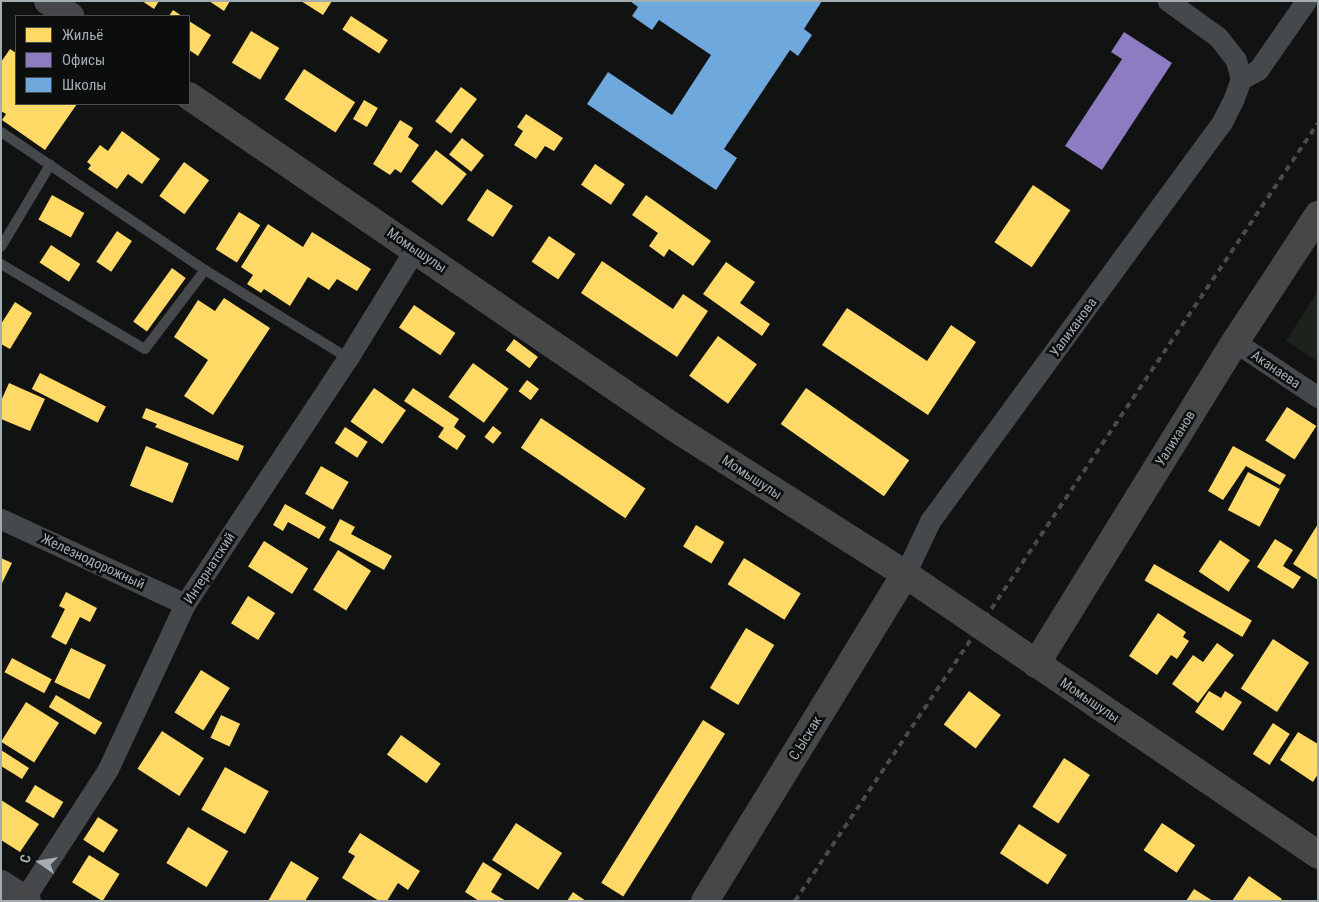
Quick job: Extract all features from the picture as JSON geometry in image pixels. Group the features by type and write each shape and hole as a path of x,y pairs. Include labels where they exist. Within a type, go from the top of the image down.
{"main road":[{"path":"48,1 69,15"},
{"name":"Момышулы","path":"190,97 415,248 675,428 905,574 1318,855"},
{"name":"Уалиханов","path":"1036,664 1235,342 1318,215"},
{"name":"С.Ыскак","path":"705,901 905,574"},
{"path":"1,884 25,900"}],"street":[{"path":"1168,1 1218,38 1236,60 1241,79 1258,70 1306,1"},
{"name":"Уалиханова","path":"905,574 930,522 1222,122 1241,79"},
{"name":"Интернатский","path":"25,900 108,769 185,604 348,358 415,248"},
{"name":"Аканаева","path":"1235,342 1318,397"},
{"name":"Железнодорожный","path":"1,518 185,604"}],"lane":[{"path":"1,132 205,270 348,358"},
{"path":"1,247 50,165"},
{"path":"1,264 145,349 205,270"}],"shaded area":[{"path":"1318,291 1318,362 1286,341"}],"building: Жильё":[{"path":"142,1 159,1 154,9"},
{"path":"209,1 230,1 224,11"},
{"path":"301,1 332,1 323,15"},
{"path":"173,10 180,15 170,15"},
{"path":"351,16 388,40 379,53 342,29"},
{"path":"190,22 211,35 198,56 190,51"},
{"path":"251,31 279,48 260,80 232,63"},
{"path":"10,49 15,52 15,105 76,105 45,150 2,120 6,114 1,111 1,62"},
{"path":"304,69 355,102 336,132 284,99"},
{"path":"461,87 477,99 451,133 435,121"},
{"path":"364,100 378,108 367,127 353,119"},
{"path":"526,114 563,138 554,151 545,146 536,159 514,145 523,131 517,127"},
{"path":"400,120 413,128 408,137 419,145 401,173 395,169 390,175 373,164"},
{"path":"122,131 160,159 142,184 128,174 117,189 88,169 91,165 87,162 100,145 108,151"},
{"path":"462,138 484,155 471,172 449,155"},
{"path":"436,150 467,174 442,206 411,182"},
{"path":"184,162 209,180 184,214 159,196"},
{"path":"595,164 625,184 611,205 581,185"},
{"path":"1033,185 1070,210 1032,267 994,242"},
{"path":"487,189 513,206 493,237 467,220"},
{"path":"52,195 84,213 71,237 38,219"},
{"path":"646,195 711,241 693,266 669,249 664,257 649,246 658,233 632,215"},
{"path":"239,212 260,225 237,263 216,249"},
{"path":"268,224 303,247 312,232 371,269 357,291 337,279 329,290 308,277 290,306 264,289 261,293 247,284 253,275 241,267"},
{"path":"117,231 132,241 111,272 96,262"},
{"path":"549,236 576,254 558,280 532,262"},
{"path":"51,245 80,264 69,282 40,263"},
{"path":"602,261 673,309 683,294 708,311 677,357 581,293"},
{"path":"726,262 755,282 740,303 770,324 762,336 703,294"},
{"path":"172,268 186,278 147,331 133,321"},
{"path":"224,298 270,328 213,415 184,396 208,360 174,337 198,300 215,311"},
{"path":"15,302 32,313 10,349 1,344 1,324"},
{"path":"414,305 455,333 440,355 399,327"},
{"path":"847,308 927,361 951,325 976,342 928,415 822,345"},
{"path":"718,336 757,364 728,404 689,376"},
{"path":"514,339 538,357 530,368 506,350"},
{"path":"473,363 509,389 484,423 448,397"},
{"path":"40,373 106,407 98,423 32,389"},
{"path":"527,380 539,389 531,400 519,391"},
{"path":"9,383 45,399 30,431 1,419 1,401"},
{"path":"374,388 406,410 382,444 350,422"},
{"path":"413,388 459,419 454,427 466,436 457,450 438,437 444,428 404,401"},
{"path":"806,388 909,460 884,496 781,424"},
{"path":"1287,407 1316,426 1295,460 1265,441"},
{"path":"146,408 244,446 238,461 155,427 157,424 142,418"},
{"path":"541,418 645,488 625,518 521,448"},
{"path":"493,426 502,433 493,444 484,437"},
{"path":"345,427 368,442 357,458 335,443"},
{"path":"146,446 189,463 173,503 130,486"},
{"path":"1233,446 1286,475 1280,485 1246,466 1223,500 1208,491"},
{"path":"321,466 349,482 333,510 305,494"},
{"path":"1248,472 1280,489 1260,527 1228,510"},
{"path":"285,504 326,527 319,539 288,522 283,531 273,525"},
{"path":"340,519 355,527 351,534 392,556 384,570 329,540"},
{"path":"1318,524 1318,580 1293,564"},
{"path":"696,525 724,542 711,563 683,546"},
{"path":"1275,539 1293,550 1283,566 1301,577 1293,589 1257,567"},
{"path":"1220,540 1250,560 1229,592 1199,572"},
{"path":"264,541 308,569 292,594 248,566"},
{"path":"338,550 371,571 346,611 313,590"},
{"path":"1,558 12,563 1,585"},
{"path":"744,558 801,594 784,620 728,584"},
{"path":"1154,564 1252,620 1242,637 1144,580"},
{"path":"66,592 97,608 90,622 80,617 66,645 51,637 65,609 59,606"},
{"path":"248,596 275,613 258,640 231,623"},
{"path":"1158,613 1186,632 1183,637 1189,641 1177,659 1171,655 1157,675 1129,656"},
{"path":"746,628 774,645 738,705 710,688"},
{"path":"1273,639 1309,662 1277,712 1241,688"},
{"path":"1217,643 1234,655 1198,703 1172,684 1193,655 1203,662"},
{"path":"71,648 106,665 89,699 54,682"},
{"path":"12,658 52,679 44,693 4,672"},
{"path":"201,670 230,688 203,730 175,712"},
{"path":"969,691 1001,715 976,749 944,725"},
{"path":"1209,691 1221,698 1225,691 1242,702 1223,731 1195,712"},
{"path":"56,695 102,723 95,735 49,707"},
{"path":"26,702 59,723 34,763 1,742"},
{"path":"221,715 240,724 229,747 210,738"},
{"path":"703,720 725,734 623,897 601,883"},
{"path":"1273,723 1290,734 1270,765 1253,754"},
{"path":"162,731 204,758 179,796 137,769"},
{"path":"1298,732 1318,744 1318,774 1313,782 1280,760"},
{"path":"401,735 441,764 427,783 387,754"},
{"path":"1,750 29,768 22,779 1,766"},
{"path":"1064,758 1090,775 1058,824 1032,807"},
{"path":"225,767 269,791 245,834 201,810"},
{"path":"35,785 63,802 54,818 25,801"},
{"path":"1,800 39,824 20,852 1,840"},
{"path":"98,817 118,830 103,853 83,840"},
{"path":"516,823 562,853 538,890 492,860"},
{"path":"1162,823 1195,845 1177,873 1144,850"},
{"path":"1019,824 1067,855 1048,884 1000,853"},
{"path":"188,827 228,851 207,887 166,863"},
{"path":"360,833 420,871 408,890 398,883 387,901 379,901 342,878 355,856 348,852"},
{"path":"89,855 120,874 103,901 72,882"},
{"path":"291,861 319,878 305,901 268,901"},
{"path":"483,862 502,874 491,892 506,901 479,901 465,892"},
{"path":"1249,876 1282,899 1280,901 1232,901"},
{"path":"1194,889 1213,901 1186,901"},
{"path":"573,892 586,901 567,901"}],"building: Офисы":[{"path":"1124,32 1172,63 1102,170 1065,146 1122,59 1111,52"}],"building: Школы":[{"path":"630,1 822,1 804,29 812,35 798,56 790,50 724,149 737,158 716,190 587,104 608,72 672,115 711,55 659,20 652,30 632,16 638,7"}],"railway":[{"path":"795,901 1318,123"}]}
